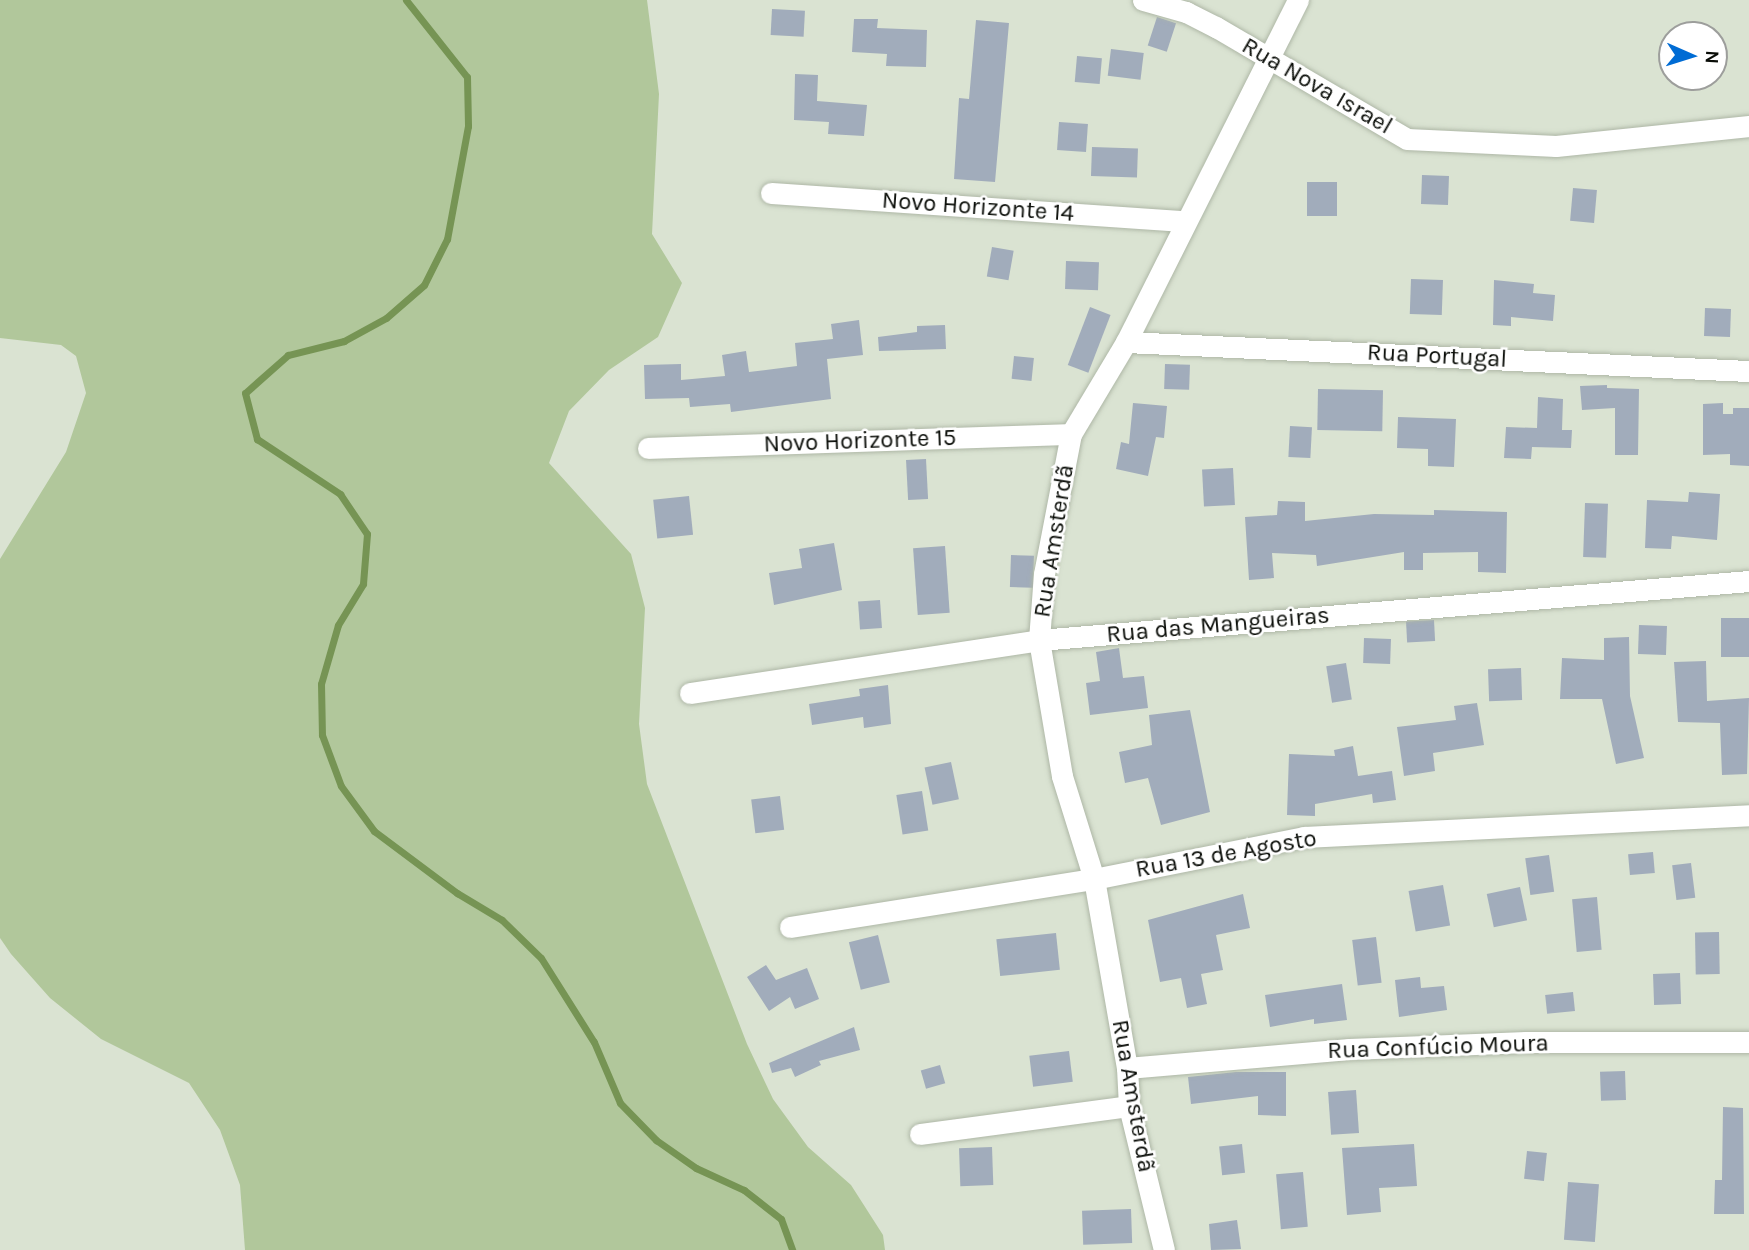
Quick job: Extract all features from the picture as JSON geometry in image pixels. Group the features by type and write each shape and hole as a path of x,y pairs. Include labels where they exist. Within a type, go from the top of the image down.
{"street":[{"name":"Rua Nova Israel","path":"1143,0 1186,12 1408,139 1556,146 1749,126"},
{"name":"Rua Amsterdã","path":"1164,1250 1129,1106 1127,1068 1094,879 1062,776 1039,640 1044,575 1071,434 1126,342 1184,221 1298,0"},
{"name":"Novo Horizonte 14","path":"771,193 1184,221"},
{"name":"Rua Portugal","path":"1126,342 1749,370"},
{"name":"Novo Horizonte 15","path":"648,447 1071,434"},
{"name":"Rua das Mangueiras","path":"690,693 1039,640 1749,581"},
{"name":"Rua 13 de Agosto","path":"790,928 1094,879 1304,837 1749,815"},
{"name":"Rua Confúcio Moura","path":"1127,1068 1363,1048 1526,1042 1749,1042"},
{"path":"920,1134 1129,1106"}],"green space":[{"path":"0,0 647,0 659,94 652,234 682,283 658,337 609,370 569,411 549,463 631,554 645,608 639,724 647,784 747,1044 773,1099 808,1147 851,1185 883,1235 885,1250 245,1250 240,1185 220,1130 189,1083 101,1039 50,998 11,954 0,938 0,559 66,452 86,393 76,356 61,345 0,338"}],"building":[{"path":"772,9 805,11 804,37 771,35"},
{"path":"1157,17 1176,23 1167,52 1148,46"},
{"path":"854,19 878,19 877,28 927,30 926,67 886,66 887,54 852,52"},
{"path":"976,20 1009,23 995,182 954,179 959,98 969,99"},
{"path":"1111,49 1144,53 1140,80 1108,76"},
{"path":"1077,56 1102,58 1100,84 1075,82"},
{"path":"795,74 818,75 817,101 867,105 864,136 828,134 829,122 794,120"},
{"path":"1059,122 1088,124 1086,152 1057,150"},
{"path":"1092,147 1138,149 1137,178 1091,176"},
{"path":"1422,175 1449,176 1448,205 1421,204"},
{"path":"1307,182 1337,182 1337,216 1307,216"},
{"path":"1573,188 1597,190 1594,223 1570,221"},
{"path":"992,247 1014,251 1008,280 987,277"},
{"path":"1066,261 1099,262 1098,290 1065,289"},
{"path":"1411,279 1443,280 1442,315 1410,314"},
{"path":"1494,280 1534,284 1533,293 1555,295 1553,321 1511,317 1511,326 1493,325"},
{"path":"1090,307 1111,315 1088,373 1068,365"},
{"path":"1705,308 1731,309 1730,337 1704,336"},
{"path":"859,320 863,355 827,359 831,399 731,412 730,404 690,407 689,398 645,399 644,365 681,364 681,380 725,376 722,355 746,351 749,372 797,366 795,343 833,339 831,324"},
{"path":"945,325 946,349 879,351 878,337 917,332 917,326"},
{"path":"1014,356 1034,358 1031,381 1012,379"},
{"path":"1165,364 1190,365 1189,390 1164,389"},
{"path":"1607,385 1607,388 1639,389 1638,455 1615,455 1615,408 1582,410 1580,386"},
{"path":"1318,389 1383,390 1382,431 1317,430"},
{"path":"1538,397 1563,399 1562,430 1572,430 1571,448 1532,447 1531,459 1504,458 1506,427 1537,428"},
{"path":"1133,403 1167,406 1164,438 1156,437 1148,476 1116,469 1121,442 1129,444"},
{"path":"1723,403 1723,414 1733,414 1733,408 1749,408 1749,466 1730,465 1730,454 1703,455 1703,404"},
{"path":"1398,417 1456,419 1454,467 1428,466 1428,449 1397,448"},
{"path":"1290,426 1312,427 1310,458 1288,457"},
{"path":"926,459 928,499 908,500 906,460"},
{"path":"1233,468 1235,505 1204,507 1202,470"},
{"path":"1689,492 1720,494 1717,540 1672,536 1671,549 1645,548 1647,500 1688,502"},
{"path":"689,496 693,535 657,539 653,500"},
{"path":"1278,501 1305,502 1305,521 1374,514 1434,515 1434,510 1507,512 1506,573 1478,572 1478,552 1423,553 1423,570 1404,570 1404,552 1317,566 1316,555 1272,553 1274,578 1249,580 1245,517 1277,515"},
{"path":"1585,503 1608,504 1606,558 1583,557"},
{"path":"834,543 842,590 774,605 769,573 802,568 799,549"},
{"path":"945,546 950,613 918,615 913,548"},
{"path":"1011,555 1034,556 1033,588 1010,587"},
{"path":"880,600 882,628 860,629 858,602"},
{"path":"1721,618 1749,618 1749,657 1721,657"},
{"path":"1434,620 1435,641 1407,642 1406,621"},
{"path":"1639,625 1667,626 1666,655 1638,654"},
{"path":"1629,637 1630,696 1644,758 1616,764 1602,699 1560,699 1562,658 1604,660 1604,638"},
{"path":"1364,638 1391,639 1390,664 1363,663"},
{"path":"1119,648 1123,678 1144,676 1148,708 1090,715 1086,683 1100,681 1096,652"},
{"path":"1706,661 1707,701 1749,698 1747,774 1722,775 1720,723 1678,722 1674,662"},
{"path":"1346,663 1352,700 1332,703 1326,666"},
{"path":"1521,668 1522,700 1489,701 1488,669"},
{"path":"888,685 891,724 864,728 863,717 812,725 809,704 860,696 859,689"},
{"path":"1477,703 1484,745 1433,753 1435,771 1404,776 1397,727 1456,720 1454,706"},
{"path":"1190,710 1210,812 1161,825 1148,778 1125,783 1119,752 1152,745 1149,715"},
{"path":"1353,746 1358,776 1392,771 1396,800 1373,803 1372,794 1315,804 1315,816 1287,815 1289,754 1335,756 1334,750"},
{"path":"951,762 959,799 932,805 925,768"},
{"path":"922,791 928,831 903,835 896,795"},
{"path":"780,796 784,830 755,833 751,800"},
{"path":"1653,852 1655,873 1630,875 1628,854"},
{"path":"1549,855 1554,892 1530,895 1525,858"},
{"path":"1691,863 1695,898 1676,900 1672,865"},
{"path":"1443,885 1450,925 1416,931 1409,891"},
{"path":"1520,887 1527,920 1494,927 1487,894"},
{"path":"1243,894 1250,928 1216,935 1223,970 1201,974 1207,1004 1187,1008 1181,978 1160,982 1148,920"},
{"path":"1597,897 1602,950 1577,952 1572,899"},
{"path":"1695,932 1719,932 1720,974 1696,974"},
{"path":"1056,933 1060,970 1000,976 996,939"},
{"path":"878,935 890,983 861,990 849,942"},
{"path":"1376,937 1382,983 1358,986 1352,940"},
{"path":"766,965 776,980 807,968 819,999 795,1009 790,997 769,1011 747,977"},
{"path":"1680,973 1681,1004 1654,1005 1653,974"},
{"path":"1420,977 1421,988 1444,986 1447,1010 1399,1017 1395,980"},
{"path":"1342,984 1347,1020 1314,1024 1314,1019 1270,1027 1265,995"},
{"path":"1573,992 1575,1011 1547,1014 1545,995"},
{"path":"854,1027 860,1050 819,1061 821,1065 795,1077 791,1068 772,1073 769,1063"},
{"path":"1069,1051 1073,1082 1033,1087 1029,1056"},
{"path":"940,1065 945,1083 926,1089 921,1071"},
{"path":"1625,1071 1626,1100 1601,1101 1600,1072"},
{"path":"1236,1072 1286,1072 1286,1116 1258,1115 1258,1096 1191,1104 1188,1077"},
{"path":"1356,1090 1359,1133 1331,1135 1328,1092"},
{"path":"1723,1107 1743,1108 1744,1214 1714,1214 1715,1180 1722,1180"},
{"path":"1242,1144 1245,1173 1222,1175 1219,1146"},
{"path":"1414,1144 1417,1186 1379,1188 1381,1212 1347,1215 1342,1148"},
{"path":"992,1147 993,1185 960,1186 959,1148"},
{"path":"1527,1151 1547,1153 1544,1181 1524,1179"},
{"path":"1303,1172 1308,1227 1281,1229 1276,1174"},
{"path":"1568,1182 1599,1184 1595,1242 1564,1240"},
{"path":"1131,1209 1132,1243 1083,1245 1082,1211"},
{"path":"1237,1220 1241,1249 1211,1250 1209,1224"}],"waterway":[{"path":"406,0 467,77 468,126 447,239 424,285 386,318 344,341 288,355 245,393 257,439 340,494 367,534 363,584 338,625 321,684 322,735 341,786 374,831 457,893 502,920 541,958 594,1042 620,1103 656,1140 696,1168 744,1190 781,1219 792,1250"}]}
